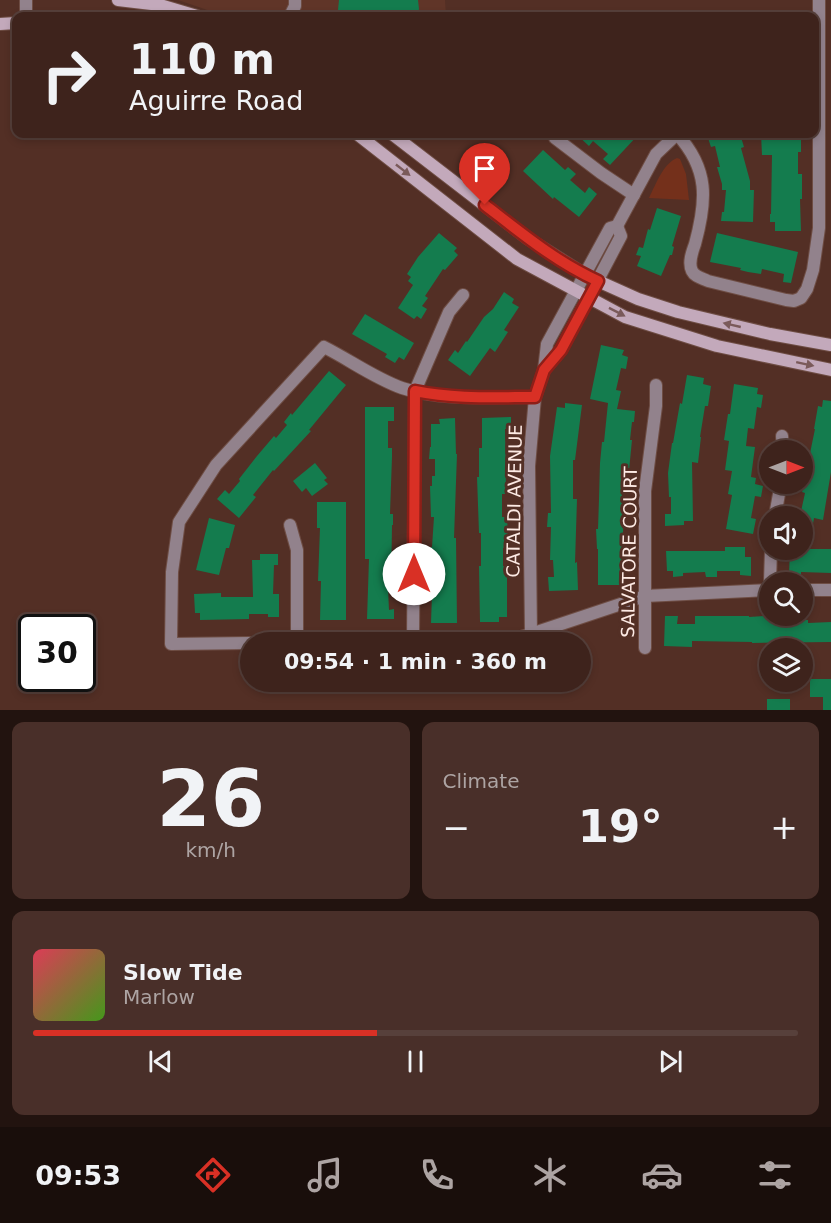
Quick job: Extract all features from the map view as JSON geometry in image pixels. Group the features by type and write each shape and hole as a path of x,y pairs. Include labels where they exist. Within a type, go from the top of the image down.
{"main road":[{"path":"118,0 160,5 184,12"},
{"path":"362,138 517,259 580,283 593,290 625,317 717,346 831,369"},
{"path":"397,138 527,238 580,283 593,290 638,299 688,315 770,334 831,345"}],"street":[{"path":"681,138 697,163 704,200 700,226 690,260 691,270 695,276 786,300 794,301 801,298 807,289 813,270 819,228 821,106 819,0"},
{"path":"555,138 634,195"},
{"path":"617,226 656,153 673,138"},
{"name":"CATALDI AVENUE","path":"531,632 529,466 535,397 544,370 547,344 610,228 617,226 621,236 561,350 544,370"},
{"path":"414,632 415,391 448,312 463,295"},
{"path":"240,643 171,644 172,572 179,522 216,465 324,347 402,388 429,394 535,397"},
{"name":"SALVATORE COURT","path":"645,648 645,491 657,406 656,385"},
{"path":"782,436 782,440"},
{"path":"290,525 297,550 297,632"},
{"path":"537,632 645,596 759,588"},
{"path":"813,590 831,590"}],"shaded area":[{"path":"178,0 445,0 446,12 213,12"},
{"path":"677,158 680,159 686,174 689,200 649,198 664,170"}],"building":[{"path":"339,0 418,0 419,9 418,12 339,12"},
{"path":"580,138 635,138 610,165 603,159 608,154 593,141 589,146"},
{"path":"708,138 741,138 744,147 741,148 750,181 750,190 754,190 753,222 721,221 726,190 722,190 715,146 711,147"},
{"path":"761,138 801,138 801,152 798,152 798,174 802,174 801,231 775,231 775,222 770,222 772,155 762,155"},
{"path":"543,150 565,170 568,167 576,174 570,180 585,193 589,187 597,194 579,217 554,197 553,199 523,171"},
{"path":"657,208 681,216 672,246 674,247 672,255 661,276 637,266 641,256 636,255 639,247 643,248"},
{"path":"439,233 457,248 454,251 458,255 445,270 443,269 425,296 428,298 422,306 427,309 421,319 417,316 414,319 398,308 413,285 408,281 411,277 407,274"},
{"path":"717,233 798,252 791,283 783,282 784,274 762,269 761,274 748,272 740,270 741,268 710,262"},
{"path":"504,292 514,299 512,303 519,307 504,330 508,332 495,352 490,348 470,376 448,360 455,350 458,353"},
{"path":"365,314 414,343 404,360 399,357 395,363 385,357 387,354 352,334"},
{"path":"601,345 624,350 622,355 628,357 626,369 621,368 616,390 621,391 617,409 635,411 630,440 632,440 628,481 622,481 623,534 626,534 624,585 598,585 596,529 598,529 602,442 604,442 608,403 590,399"},
{"path":"329,371 346,385 309,430 311,431 273,470 253,495 256,497 239,518 217,499 225,490 229,494 257,456 287,425 284,422 291,413 292,415"},
{"path":"687,375 704,378 703,384 711,386 708,406 705,406 698,463 692,462 693,521 684,521 684,525 665,526 665,514 671,514 668,473 672,443"},
{"path":"734,384 758,388 757,394 763,395 761,408 757,407 754,429 748,428 746,446 755,447 751,477 756,478 755,484 759,485 759,494 762,494 761,497 755,496 751,518 756,519 753,534 726,529 732,495 728,494 732,471 725,470 729,441 724,440 728,414 730,414"},
{"path":"823,400 831,401 831,472 823,520 814,518 813,524 813,506 802,506 805,494 813,494 813,440 818,406 822,407"},
{"path":"565,403 582,405 575,460 573,460 573,499 577,499 575,563 577,562 578,590 549,591 548,577 554,577 553,560 550,560 551,527 547,527 548,513 551,513 550,456 557,407 565,408"},
{"path":"365,407 394,407 394,421 388,421 388,448 392,448 390,514 393,514 393,525 391,589 388,588 389,610 394,609 394,619 367,619 369,559 365,559"},
{"path":"511,417 511,429 505,429 506,494 502,494 502,517 507,517 508,536 508,548 503,548 503,566 507,566 507,617 499,617 499,622 480,622 481,533 479,533 477,477 479,477 479,448 482,448 482,418"},
{"path":"455,418 457,454 454,538 456,538 457,623 431,623 433,564 431,564 431,547 434,517 431,517 430,486 432,486 432,476 435,476 435,459 429,459 431,424 440,424 439,419"},
{"path":"315,463 327,478 324,480 328,484 312,496 306,488 302,492 293,481"},
{"path":"317,502 346,502 346,620 320,620 321,581 318,581 320,528 317,528"},
{"path":"209,518 235,525 219,575 196,570"},
{"path":"725,547 745,547 745,557 751,557 751,576 740,575 740,571 717,571 717,577 706,577 705,572 683,573 683,576 673,577 673,571 667,571 666,551 725,551"},
{"path":"813,549 831,549 831,573 789,572 790,560 813,560"},
{"path":"260,554 278,554 278,565 274,565 273,594 279,594 279,617 268,617 268,614 249,614 249,619 200,620 200,613 195,613 194,594 221,593 221,597 253,597 252,560 260,560"},
{"path":"665,616 678,616 677,624 695,624 695,616 759,616 759,626 813,626 813,623 831,622 831,642 813,642 813,638 759,638 759,643 692,641 692,647 664,646"},
{"path":"813,679 831,679 831,710 823,710 823,697 810,697 810,692 813,692"},
{"path":"767,699 790,699 790,710 767,710"}],"route":[{"path":"414,574 415,391 460,396 535,397 544,370 561,350 598,281 568,265 527,238 485,205"}]}
